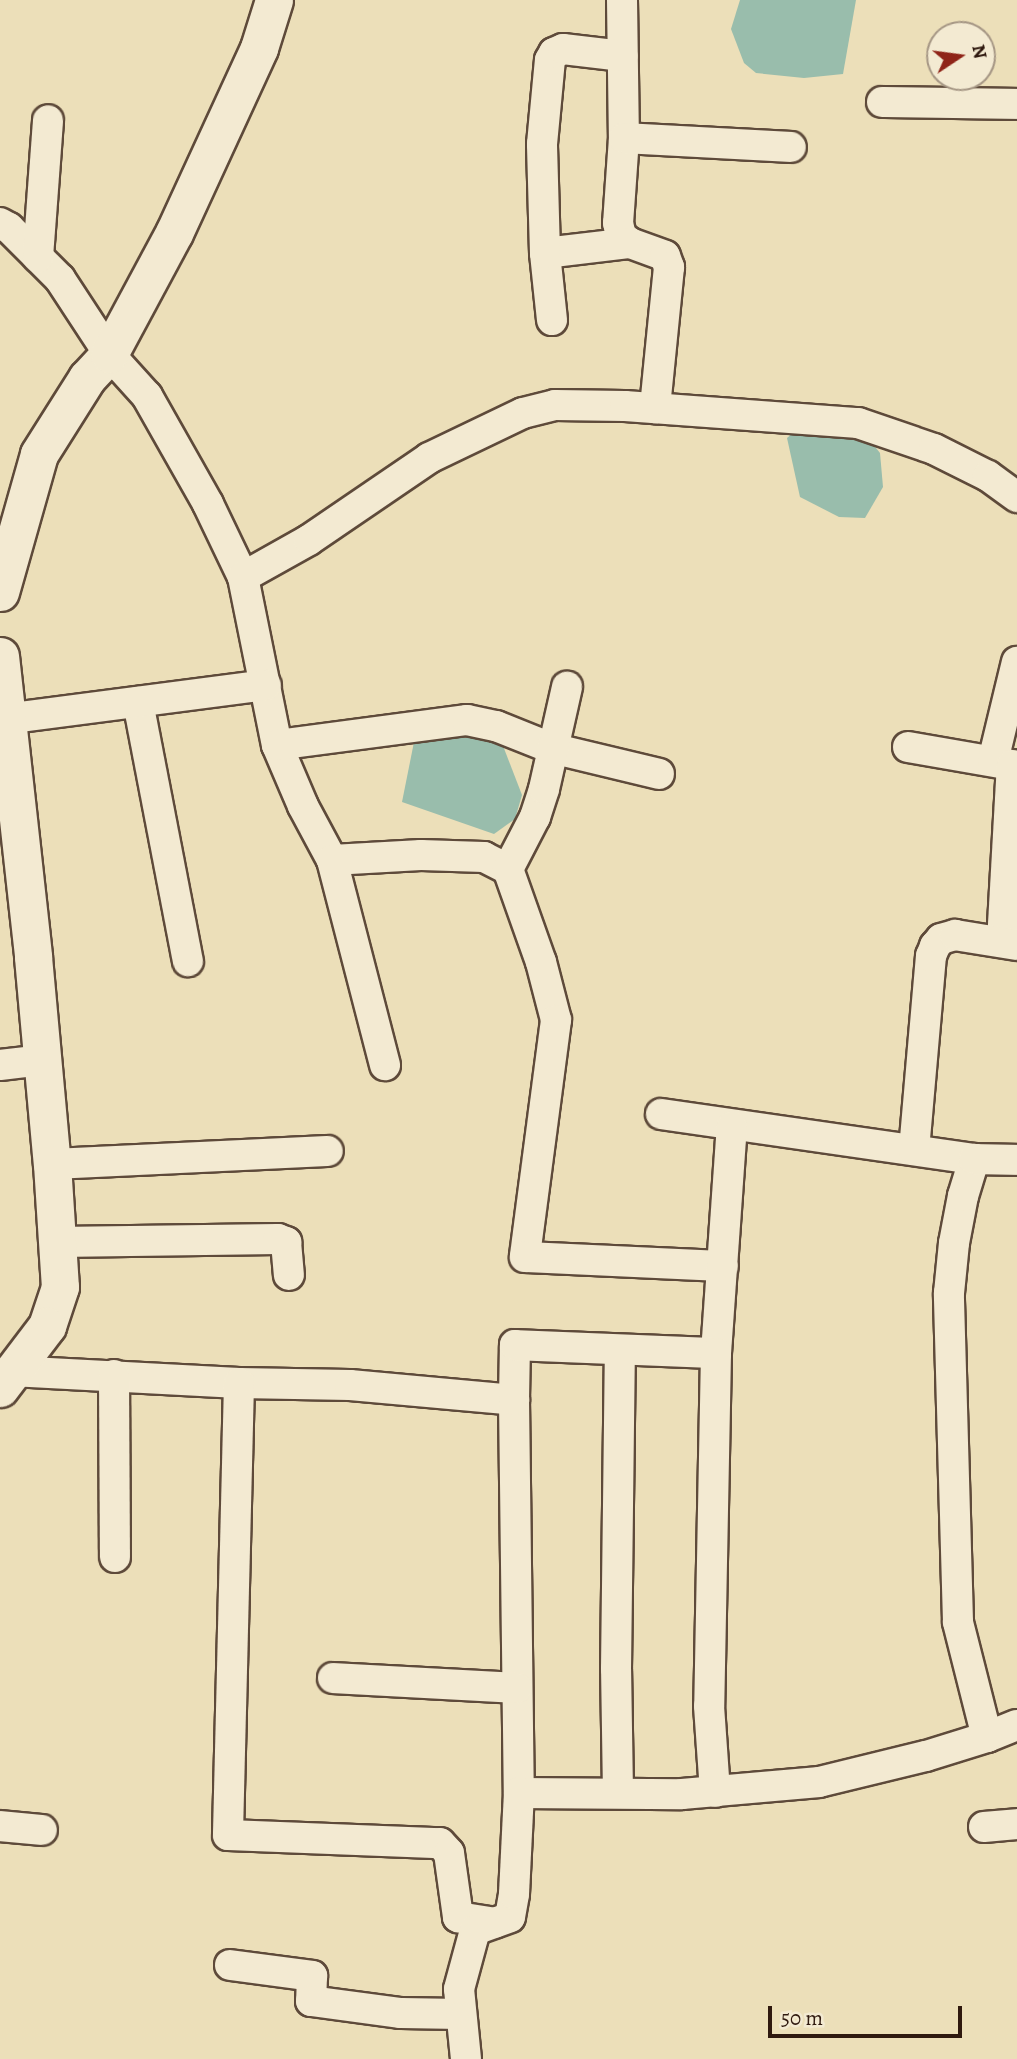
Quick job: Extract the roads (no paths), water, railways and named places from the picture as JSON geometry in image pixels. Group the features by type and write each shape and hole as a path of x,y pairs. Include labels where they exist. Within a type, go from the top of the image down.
{"street":[{"path":"0,592 39,454 87,378 109,354 174,233 258,48 274,0"},
{"path":"622,0 624,138 618,223 621,236 630,243 665,256 669,267 655,408"},
{"path":"552,320 545,253 542,144 550,60 554,53 563,49 623,56"},
{"path":"881,102 1017,104"},
{"path":"38,257 48,120"},
{"path":"624,138 791,147"},
{"path":"0,223 9,228 60,279 109,354 153,407 208,504 243,578 277,745 303,806 332,860 385,1065"},
{"path":"545,253 630,243"},
{"path":"243,578 309,540 429,458 523,413 555,405 655,408 858,423 934,449 1016,487"},
{"path":"0,656 4,733 19,825 52,1164 60,1287 47,1326 6,1379"},
{"path":"914,1150 931,956 935,946 941,939 955,935 1009,943 1007,764 1017,662"},
{"path":"4,733 138,702 266,685"},
{"path":"508,869 535,817 567,687"},
{"path":"138,702 188,961"},
{"path":"277,745 467,720 496,726 551,748 659,774"},
{"path":"908,747 1007,764"},
{"path":"332,860 421,855 484,857 508,869 541,962 556,1020 525,1256 723,1266"},
{"path":"0,1065 42,1060"},
{"path":"661,1114 732,1127 974,1159 1017,1160"},
{"path":"715,1793 709,1692 716,1353 732,1127"},
{"path":"52,1164 328,1151"},
{"path":"974,1159 956,1231 949,1293 958,1622 988,1737"},
{"path":"57,1242 278,1239 286,1242 289,1276"},
{"path":"466,2059 459,1989 475,1930 510,1917 514,1894 519,1793 518,1561 513,1400 515,1345 716,1353"},
{"path":"618,1793 616,1669 620,1351"},
{"path":"6,1379 114,1375 239,1383 350,1385 513,1400"},
{"path":"114,1375 115,1557"},
{"path":"239,1383 228,1835 440,1843 449,1853 458,1917 495,1923"},
{"path":"333,1678 517,1688"},
{"path":"519,1793 715,1793 819,1782 926,1756 1017,1725"},
{"path":"984,1827 1017,1824"},
{"path":"0,1826 42,1830"},
{"path":"230,1965 312,1976 311,2001 401,2013 461,2014"}]}
